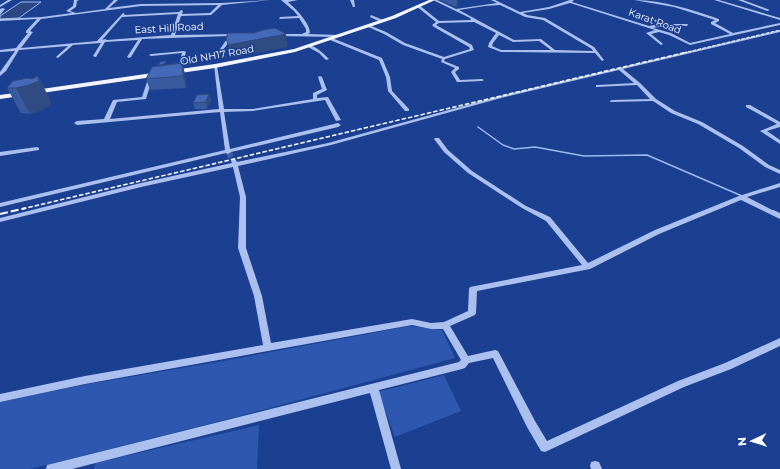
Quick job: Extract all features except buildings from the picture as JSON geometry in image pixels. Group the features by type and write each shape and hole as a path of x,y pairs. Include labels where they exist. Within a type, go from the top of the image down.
{"main road":[{"name":"Old NH17 Road","path":"0,97 47,92 215,66 309,46 382,21 434,0"}],"street":[{"path":"0,6 10,0"},
{"path":"76,13 68,11 75,6 75,1 77,0"},
{"path":"106,9 116,0"},
{"path":"99,41 121,16 136,6 140,0"},
{"path":"0,20 40,18 136,6 212,2 221,4 269,0"},
{"path":"284,1 296,0"},
{"path":"352,0 354,6"},
{"path":"434,0 472,17 475,21 513,41 540,40 555,52"},
{"path":"493,0 530,17 544,19 593,48 602,60"},
{"path":"636,0 651,7"},
{"path":"642,2 654,0"},
{"path":"716,0 780,19"},
{"path":"740,0 768,10"},
{"path":"284,1 296,10 299,17 308,29 308,33 304,35"},
{"path":"520,13 549,8 571,1"},
{"name":"Karat Road","path":"571,1 680,38 690,44 734,35"},
{"path":"642,2 675,6 718,20 712,23 734,35 780,24"},
{"path":"173,36 184,3"},
{"path":"121,16 211,14 221,4"},
{"path":"455,10 501,4"},
{"path":"418,6 438,22 475,21"},
{"path":"0,10 3,10 0,14"},
{"path":"371,16 382,21"},
{"path":"647,16 664,25"},
{"path":"280,18 299,17"},
{"path":"0,75 8,66 18,49 31,32 27,32 40,18"},
{"path":"368,26 404,44 444,58 472,50 472,48 465,42 434,25 438,22"},
{"path":"648,27 687,25"},
{"path":"0,220 234,163 329,144 500,97 780,30"},
{"path":"659,31 648,33 661,44"},
{"path":"498,33 490,47 501,51 596,52"},
{"name":"East Hill Road","path":"0,51 105,40 206,34 240,35"},
{"path":"220,52 232,35"},
{"path":"272,35 340,36"},
{"path":"130,57 141,38"},
{"path":"331,39 381,59 388,77 390,91 407,110"},
{"path":"95,56 105,40"},
{"path":"58,57 72,44"},
{"path":"309,46 320,52 327,59"},
{"path":"151,55 184,52 178,72"},
{"path":"444,58 442,61 458,68 453,72 459,81 482,80"},
{"path":"215,66 228,152"},
{"path":"620,69 654,100 681,116 700,123 740,147 767,166 780,172"},
{"path":"106,121 115,101 144,98 151,76"},
{"path":"315,100 315,94 325,90 320,77"},
{"path":"598,86 638,84"},
{"path":"0,205 228,152 338,122 326,98 253,110 222,111 77,123"},
{"path":"612,102 654,100"},
{"path":"748,106 780,125"},
{"path":"780,125 763,132 780,142"},
{"path":"437,139 446,151 470,172 524,207 548,219 588,267"},
{"path":"0,154 37,149"},
{"path":"234,163 243,197 242,248 258,296 268,348"},
{"path":"0,398 85,380 412,322 431,326 445,325 472,313 473,290 588,267 657,232 741,197 780,185"},
{"path":"741,197 780,217"},
{"path":"445,325 466,360"},
{"path":"51,469 462,365 466,360 495,354 531,424 545,447 680,384 728,366 780,342"},
{"path":"373,388 396,469"}],"shaded area":[{"path":"21,2 41,2 19,18 0,19 0,16"},
{"path":"410,326 442,330 455,358 236,417 30,469 0,469 0,402 83,385 229,360"},
{"path":"444,375 461,411 395,437 378,392"},
{"path":"259,425 257,469 94,469 95,463"}],"waterway":[{"path":"478,127 503,145 514,149 535,147 584,156 647,155 742,196"},
{"path":"773,211 780,214"}],"tunnel":[{"path":"228,152 234,161"}],"railway":[{"path":"683,53 780,30"},
{"path":"22,209 687,52"},
{"path":"0,214 26,208"}]}
